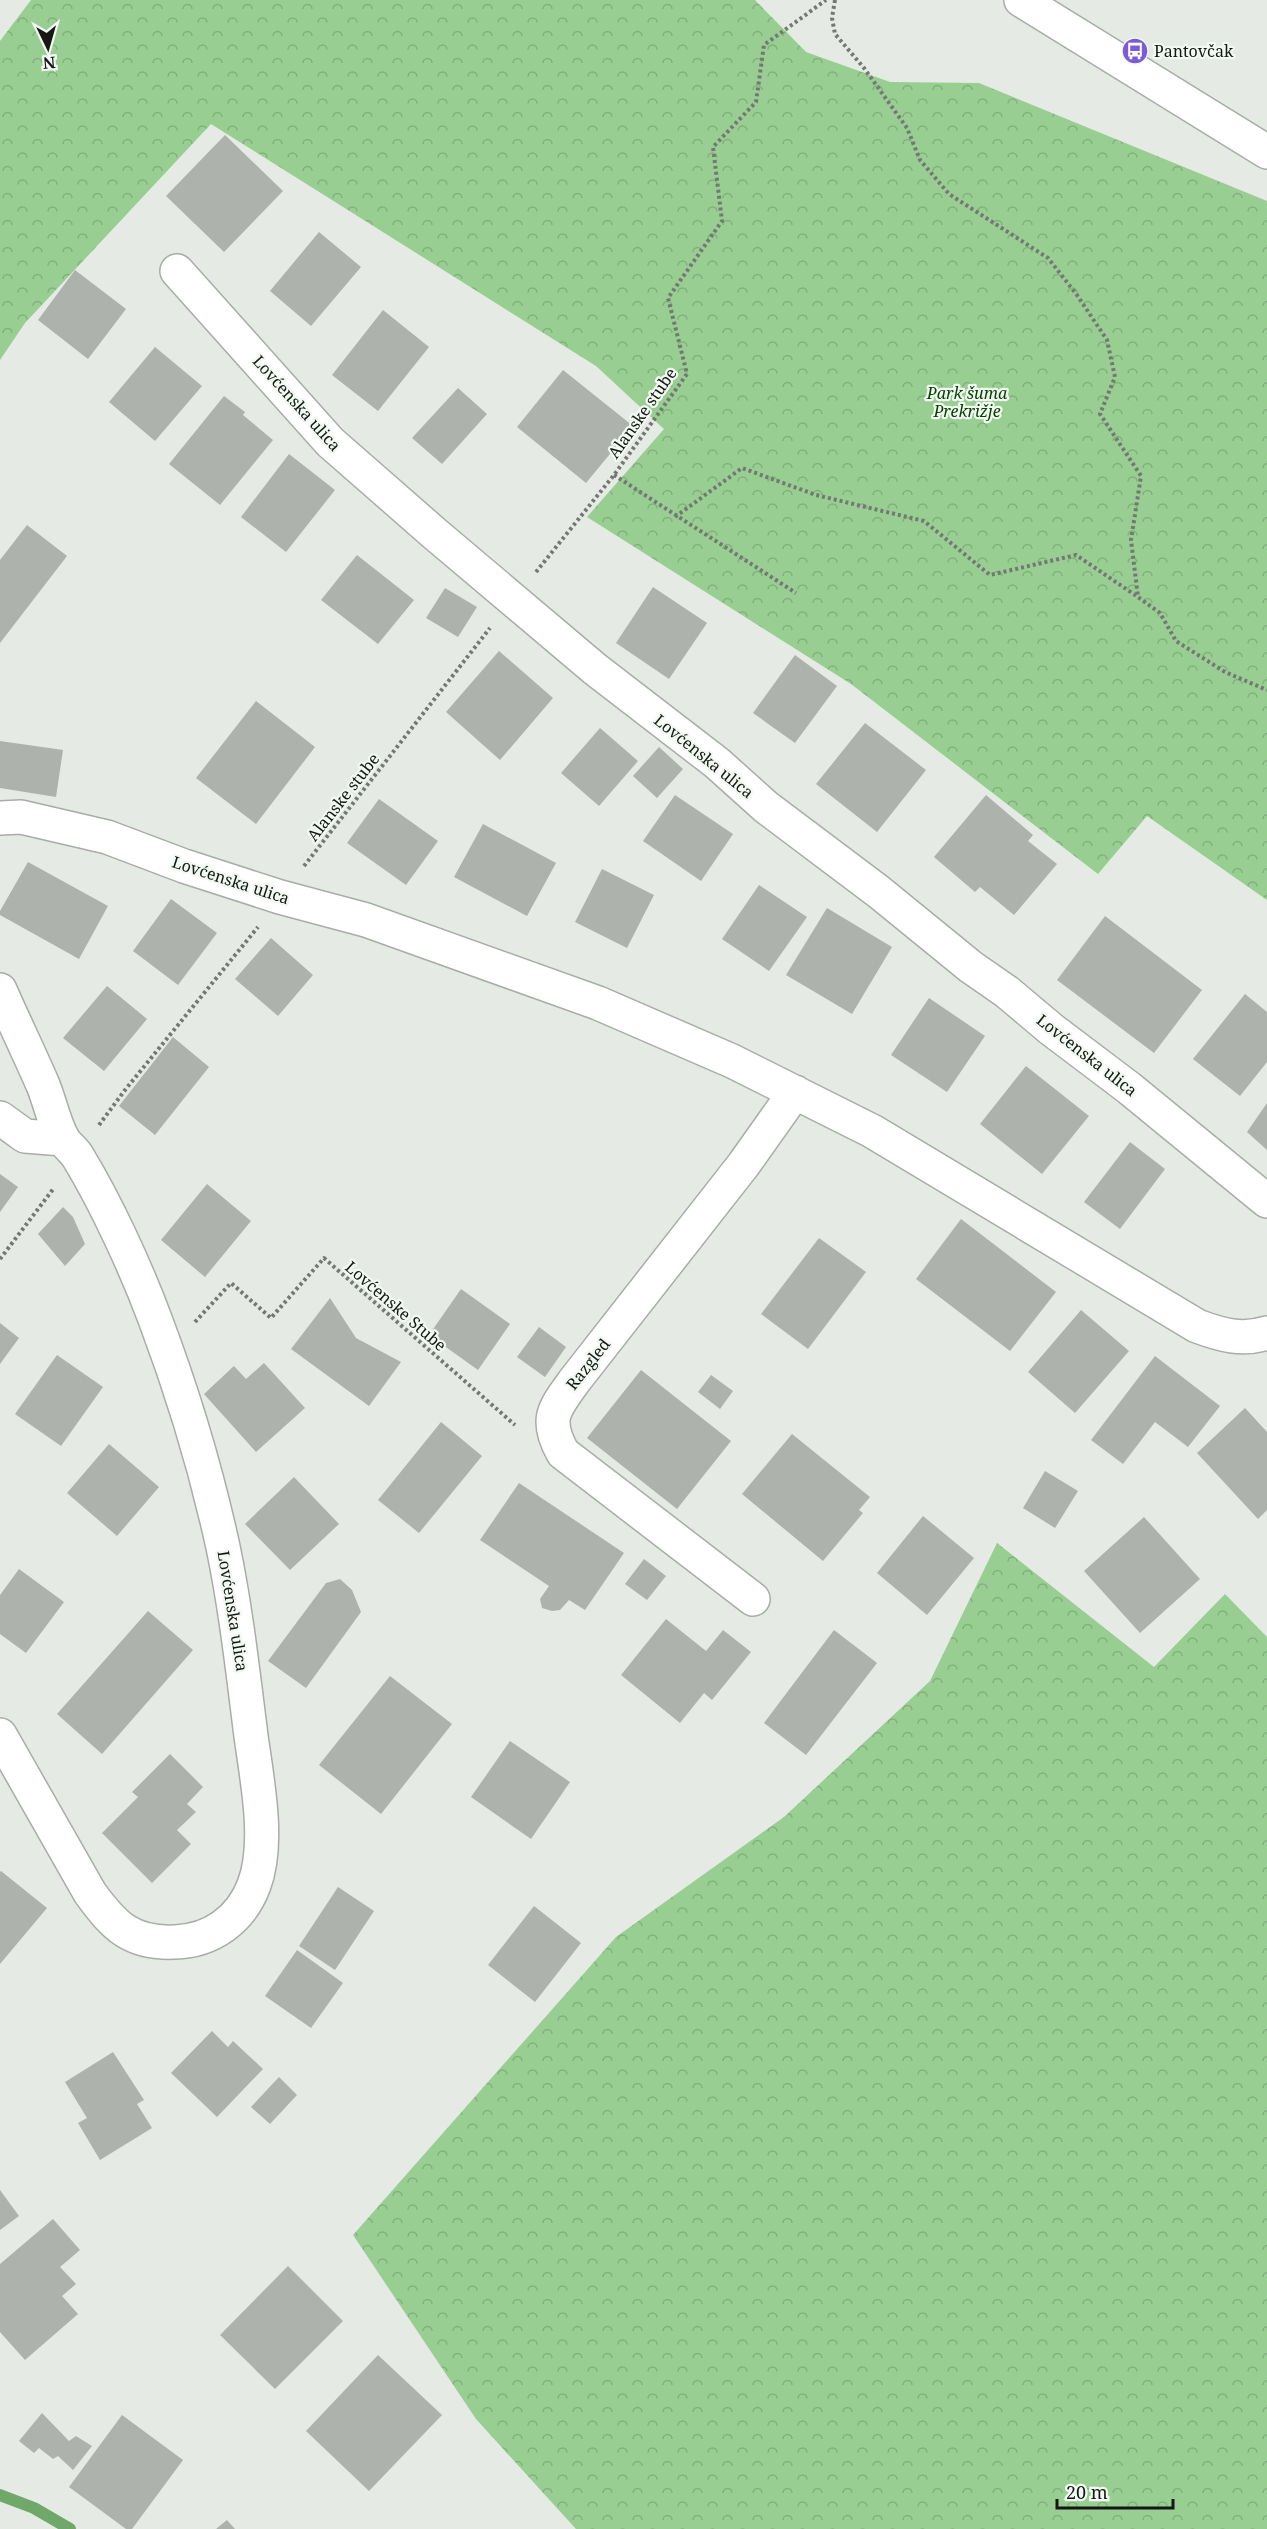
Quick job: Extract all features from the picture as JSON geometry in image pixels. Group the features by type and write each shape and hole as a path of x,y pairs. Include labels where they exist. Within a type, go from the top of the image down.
{"street":[{"path":"1025,1 1267,152"},
{"name":"Lovćenska ulica","path":"177,271 330,442 435,533 595,669 717,763 766,807 879,892 971,967 1007,992 1051,1029 1201,1145 1267,1202"},
{"name":"Lovćenska ulica","path":"0,818 21,817 107,837 184,866 280,897 366,920 598,1003 732,1061 872,1131 1197,1326 1223,1336 1262,1342"},
{"name":"Lovćenska ulica","path":"0,990 44,1087 63,1140 76,1154 106,1210 154,1316 193,1429 223,1546 234,1606 254,1754 260,1836 260,1862 255,1883 234,1919 198,1939 177,1942 155,1942 137,1938 121,1930 107,1917 90,1893 0,1735"},
{"name":"Razgled","path":"552,1426 557,1406 744,1164 795,1092"},
{"path":"0,1118 25,1136 63,1140"},
{"path":"552,1426 563,1453 753,1599"}],"path":[{"name":"Alanske stube","path":"530,580 614,475 687,374 668,298 722,221 713,147 756,102 765,45 826,0"},
{"path":"835,0 832,18 835,34 907,128 920,160 949,194 1048,258 1077,295 1107,340 1115,377 1100,414 1141,477 1131,540 1138,597"},
{"path":"675,517 742,468 816,495 924,520 990,575 1076,555 1160,613 1176,641 1225,672 1267,690"},
{"path":"614,475 675,517 796,593"},
{"name":"Alanske stube","path":"298,874 496,621"},
{"path":"97,1128 125,1090 264,919"},
{"path":"0,1259 55,1186"},
{"name":"Lovćenske Stube","path":"167,1353 231,1283 271,1318 324,1258 516,1426 552,1426"}],"green space":[{"name":"Park šuma Prekrižje","path":"31,0 755,0 806,52 890,82 979,83 1267,201 1267,900 1147,816 1098,874 851,684 587,517 664,429 596,366 211,124 25,323 0,360 0,41"},
{"path":"997,1543 1154,1667 1225,1594 1267,1637 1267,2529 576,2529 476,2419 353,2235 616,1937 784,1817 930,1681"}],"building":[{"path":"225,135 283,191 224,252 166,196"},
{"path":"319,232 361,267 311,326 270,291"},
{"path":"75,270 126,309 88,359 38,320"},
{"path":"383,310 429,347 378,411 332,375"},
{"path":"155,347 202,386 155,441 109,402"},
{"path":"563,370 633,426 586,483 517,427"},
{"path":"458,388 487,414 442,464 412,438"},
{"path":"224,396 245,412 243,415 273,440 220,505 169,464"},
{"path":"289,454 335,490 286,552 241,517"},
{"path":"27,525 67,556 0,643 0,560"},
{"path":"357,555 414,600 378,644 321,600"},
{"path":"653,587 707,623 669,679 616,643"},
{"path":"445,588 477,607 458,637 426,618"},
{"path":"499,651 553,698 500,760 446,712"},
{"path":"795,655 837,686 795,743 753,713"},
{"path":"256,701 315,747 256,824 196,778"},
{"path":"865,723 926,770 877,832 816,784"},
{"path":"600,728 638,761 599,806 561,773"},
{"path":"0,741 63,750 56,797 0,788"},
{"path":"659,747 683,769 657,798 633,776"},
{"path":"675,795 733,834 701,881 643,841"},
{"path":"986,795 1033,835 1028,841 1057,864 1014,915 980,887 975,892 934,857"},
{"path":"379,799 438,841 406,885 347,843"},
{"path":"483,824 556,863 527,916 454,877"},
{"path":"28,862 108,906 79,959 0,915 0,911"},
{"path":"602,869 654,895 627,948 575,922"},
{"path":"759,885 807,917 769,971 722,939"},
{"path":"171,899 217,933 178,985 133,951"},
{"path":"827,908 892,947 852,1014 786,975"},
{"path":"1105,916 1202,990 1154,1053 1057,980"},
{"path":"271,938 313,975 278,1016 235,979"},
{"path":"107,986 147,1019 104,1071 63,1038"},
{"path":"1245,994 1267,1012 1267,1062 1240,1096 1193,1059"},
{"path":"929,998 985,1036 947,1092 891,1055"},
{"path":"173,1037 209,1067 155,1135 119,1106"},
{"path":"1026,1066 1089,1116 1042,1174 980,1124"},
{"path":"1267,1103 1267,1150 1247,1132"},
{"path":"1130,1142 1165,1169 1120,1229 1084,1202"},
{"path":"0,1174 18,1187 0,1212"},
{"path":"207,1184 251,1221 205,1277 161,1240"},
{"path":"63,1207 73,1217 85,1244 65,1266 38,1234"},
{"path":"961,1219 1056,1292 1010,1351 916,1279"},
{"path":"819,1238 866,1272 808,1349 761,1314"},
{"path":"461,1289 510,1324 478,1370 429,1335"},
{"path":"330,1298 356,1338 401,1362 369,1406 291,1349"},
{"path":"1081,1310 1129,1351 1075,1413 1028,1372"},
{"path":"0,1323 19,1338 0,1364"},
{"path":"539,1327 566,1347 545,1377 517,1357"},
{"path":"57,1355 103,1387 61,1446 15,1414"},
{"path":"1155,1356 1220,1406 1188,1447 1155,1422 1123,1464 1091,1440"},
{"path":"264,1363 305,1408 256,1452 204,1394 234,1366 246,1379"},
{"path":"641,1370 731,1441 677,1509 587,1438"},
{"path":"711,1375 733,1391 720,1409 698,1392"},
{"path":"1245,1408 1267,1432 1267,1510 1258,1519 1197,1453"},
{"path":"441,1422 482,1456 419,1533 378,1500"},
{"path":"792,1434 870,1497 859,1510 863,1513 823,1561 742,1494"},
{"path":"109,1444 159,1487 117,1536 67,1493"},
{"path":"1045,1471 1078,1491 1055,1528 1023,1508"},
{"path":"294,1477 339,1524 290,1570 245,1524"},
{"path":"519,1483 624,1553 585,1610 569,1600 560,1610 552,1611 542,1608 540,1599 549,1586 480,1540"},
{"path":"923,1516 974,1558 927,1615 877,1573"},
{"path":"1144,1517 1200,1579 1140,1633 1084,1571"},
{"path":"644,1559 666,1576 647,1600 625,1584"},
{"path":"19,1569 64,1602 26,1653 0,1634 0,1595"},
{"path":"340,1579 352,1590 361,1612 306,1688 268,1661 326,1583"},
{"path":"148,1611 193,1650 102,1754 57,1714"},
{"path":"666,1619 706,1651 723,1630 751,1652 712,1700 704,1693 680,1723 621,1675"},
{"path":"834,1630 877,1663 806,1755 764,1723"},
{"path":"390,1676 452,1724 381,1814 319,1765"},
{"path":"510,1741 570,1782 531,1839 471,1797"},
{"path":"170,1754 203,1787 187,1804 196,1812 177,1830 191,1844 152,1883 102,1833 138,1797 132,1792"},
{"path":"0,1872 47,1908 0,1964"},
{"path":"338,1887 374,1911 335,1970 299,1946"},
{"path":"534,1906 581,1943 535,2002 488,1965"},
{"path":"297,1950 343,1983 311,2028 265,1996"},
{"path":"212,2031 228,2047 233,2041 263,2069 217,2117 171,2073"},
{"path":"113,2052 144,2100 137,2104 152,2128 100,2160 78,2123 87,2118 65,2082"},
{"path":"279,2077 297,2095 270,2124 251,2107"},
{"path":"0,2190 19,2216 0,2230"},
{"path":"53,2219 80,2250 60,2267 76,2284 62,2296 78,2314 25,2360 0,2332 0,2264"},
{"path":"288,2266 343,2321 275,2389 220,2335"},
{"path":"378,2355 442,2415 369,2491 306,2431"},
{"path":"42,2413 69,2441 76,2436 92,2446 73,2470 58,2456 53,2459 39,2448 34,2453 19,2441"},
{"path":"122,2415 183,2460 132,2529 126,2529 69,2487"},
{"path":"227,2520 235,2529 216,2529"}],"waterway":[{"path":"0,2495 34,2508 70,2529"}],"place":[{"name":"Pantovčak","path":"1135,51"}]}
